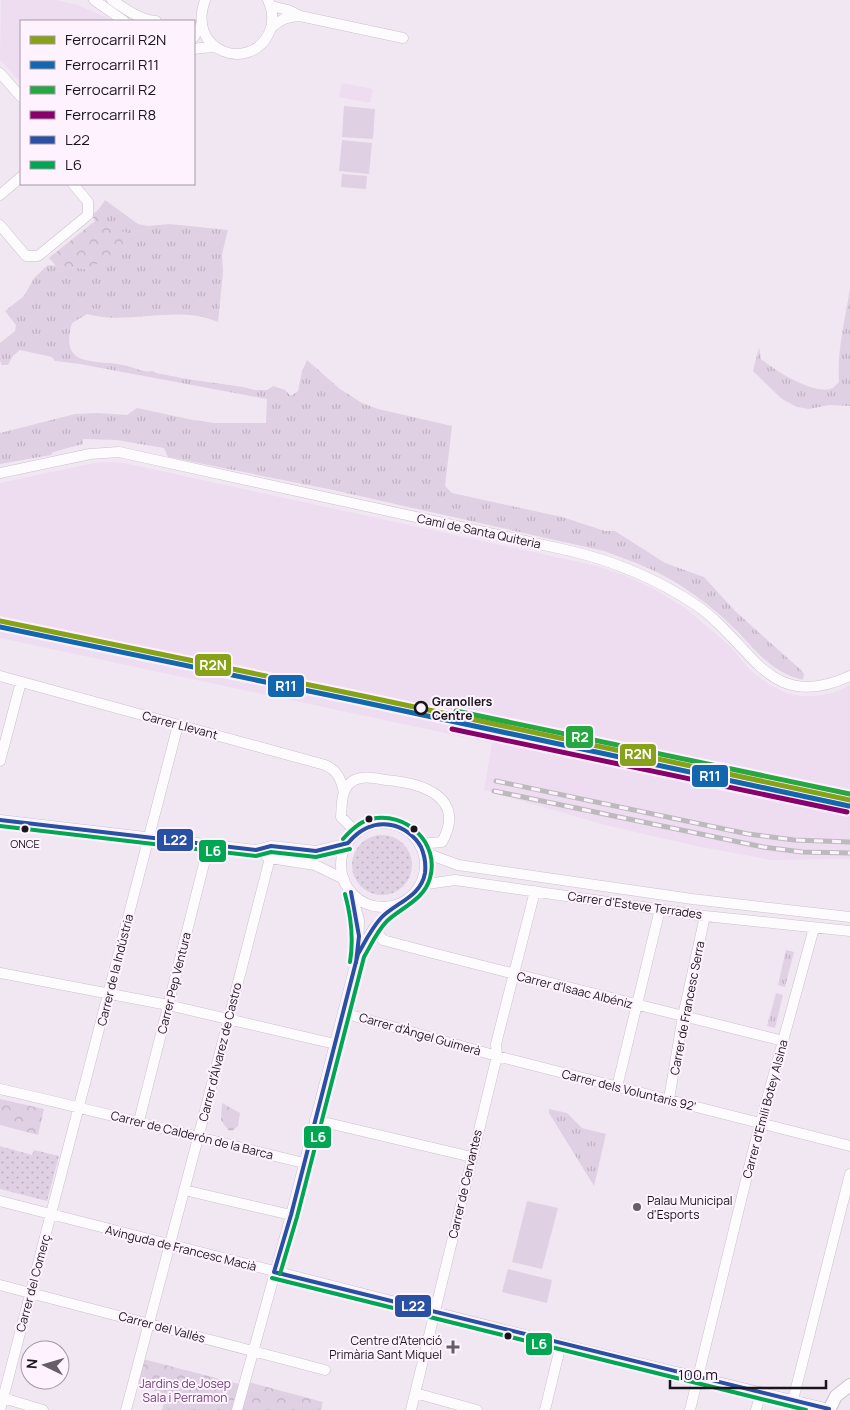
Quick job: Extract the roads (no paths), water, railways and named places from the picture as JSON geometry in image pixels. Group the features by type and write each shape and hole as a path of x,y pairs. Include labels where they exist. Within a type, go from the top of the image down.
{"main road":[{"path":"829,1409 836,1396 850,1386"}],"street":[{"path":"94,0 123,20"},
{"path":"112,0 148,20"},
{"path":"205,0 199,24 204,34 216,47 236,54 249,52 260,45 272,27 280,20 300,16"},
{"path":"269,3 300,16 402,38"},
{"path":"269,3 273,17 272,27"},
{"path":"195,50 216,47"},
{"path":"0,73 20,96"},
{"path":"0,195 20,178"},
{"path":"0,225 26,256 38,256 88,215 88,202 74,185"},
{"name":"Camí de Santa Quiteria","path":"0,473 90,454 119,452 592,556 632,569 698,606 727,631 759,667 783,683 796,686 819,687 850,676"},
{"name":"Carrer Llevant","path":"0,676 325,766 340,776 344,792"},
{"path":"0,761 21,682"},
{"name":"Carrer de la Indústria","path":"52,1215 178,725"},
{"path":"357,833 341,817 344,792 354,780 365,777 416,784 431,791 444,804 449,814 450,825 442,842 421,848"},
{"path":"0,820 256,850 271,846 316,851 348,843"},
{"path":"237,1410 291,1215 358,954 358,920 351,892 344,879 342,868 343,855 348,843 357,833 373,825 390,824 411,834 421,848 425,863 424,874 414,894 405,902 383,908 371,906 351,892"},
{"name":"Carrer Pep Ventura","path":"139,1121 209,844"},
{"name":"Carrer d'Esteve Terrades","path":"421,848 463,866 692,899 850,917"},
{"path":"256,850 270,858 315,865 344,879"},
{"name":"Carrer d'Álvarez de Castro","path":"126,1410 270,858"},
{"name":"Carrer d'Esteve Terrades","path":"420,885 456,880 705,916 850,931"},
{"name":"Carrer de Cervantes","path":"411,1410 497,1056 496,1044 535,891"},
{"path":"358,954 374,928 395,906"},
{"path":"616,1086 660,909"},
{"name":"Carrer de Francesc Serra","path":"669,1100 683,1016 705,916"},
{"name":"Carrer d'Isaac Albéniz","path":"374,928 383,940 783,1042"},
{"name":"Carrer d'Emili Botey Alsina","path":"690,1410 760,1124 814,928"},
{"path":"0,973 168,1005 335,1044"},
{"name":"Carrer d'Àngel Guimerà","path":"342,1013 497,1056"},
{"name":"Carrer dels Voluntaris 92'","path":"497,1056 850,1146"},
{"name":"Carrer de Calderón de la Barca","path":"0,1089 139,1121 198,1138 304,1163"},
{"path":"315,1120 472,1157"},
{"path":"792,1400 850,1174"},
{"path":"184,1190 291,1215"},
{"name":"Avinguda de Francesc Macià","path":"0,1201 274,1272 829,1409"},
{"name":"Carrer del Comerç","path":"0,1410 52,1215"},
{"name":"Carrer del Vallès","path":"0,1284 325,1370"},
{"path":"545,1410 562,1344"},
{"path":"756,1410 760,1392"},
{"path":"415,1394 477,1410"},
{"path":"2,1397 43,1410"}],"railway":[{"path":"496,781 748,834 794,840 850,842"},
{"path":"494,791 763,847 802,852 850,853"}],"rail line":[{"name":"R2N","path":"0,621 850,800"},
{"name":"R11","path":"0,627 849,806"},
{"name":"R2","path":"456,711 850,794"},
{"name":"R8","path":"452,729 847,812"}],"place":[{"name":"Granollers Centre","path":"421,708"},
{"name":"ONCE","path":"25,829"},
{"name":"Palau Municipal d'Esports","path":"637,1207"},
{"name":"Centre d'Atenció Primària Sant Miquel","path":"453,1347"}],"park label":[{"name":"Jardins de Josep Sala i Perramon","path":"185,1390"}]}
